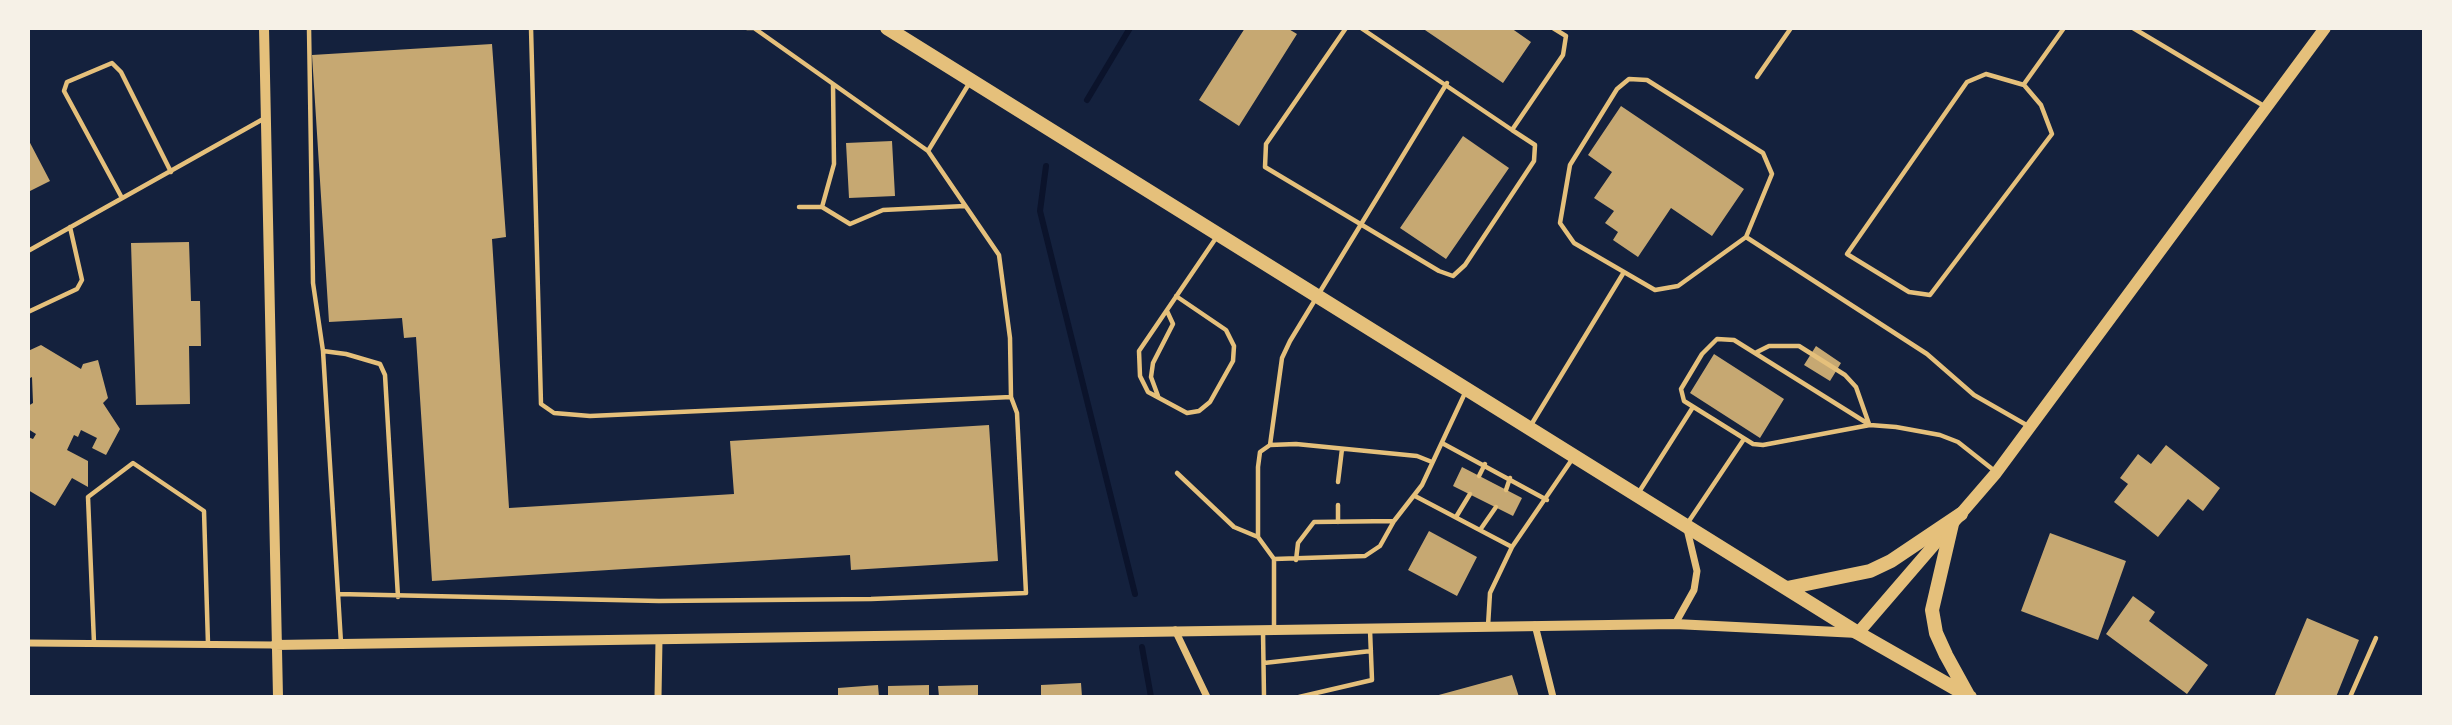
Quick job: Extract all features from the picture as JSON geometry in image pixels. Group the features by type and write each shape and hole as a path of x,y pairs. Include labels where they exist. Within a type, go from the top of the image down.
{"main road":[{"path":"887,28 1858,633 1970,697"},
{"path":"1858,633 1996,472 2031,427 2325,28"},
{"path":"1787,589 1870,571 1891,561 1956,519"},
{"path":"1956,519 1933,610 1937,633 1946,655 1970,697"}],"street":[{"path":"264,28 278,697"},
{"path":"1675,624 1694,590 1696,571 1686,525"},
{"path":"28,643 275,645 1675,624 1858,633"},
{"path":"1535,625 1553,697"},
{"path":"1175,630 1207,697"},
{"path":"658,697 659,640"}],"lane":[{"path":"309,28 313,283 323,351 341,643"},
{"path":"531,28 541,404 554,413 590,416 1011,397"},
{"path":"338,594 699,601 871,599 1026,593 1017,413 1011,397 1010,338 999,255 928,151 754,28 747,28"},
{"path":"1346,28 1266,144 1265,167 1439,271 1453,276 1465,265 1534,161 1535,145 1447,83 1361,28"},
{"path":"1512,130 1563,55 1566,36 1553,28"},
{"path":"1757,77 1791,28"},
{"path":"2024,85 2064,28"},
{"path":"2133,28 2265,106"},
{"path":"122,198 64,91 67,82 112,63 121,72 171,172"},
{"path":"1986,74 2024,85 2041,105 2052,134 1930,295 1909,292 1847,254 1967,82 1986,74"},
{"path":"1629,79 1647,80 1763,153 1772,174 1746,237 1678,286 1655,290 1574,243 1560,223 1570,165 1617,89 1629,79"},
{"path":"928,151 971,80"},
{"path":"1258,537 1260,452 1269,444 1282,358 1315,294 1447,83"},
{"path":"822,207 834,164 833,84"},
{"path":"28,251 265,118"},
{"path":"799,207 822,207 850,224 883,210 966,206"},
{"path":"28,312 77,289 82,280 70,228"},
{"path":"1176,296 1226,330 1234,346 1233,361 1210,402 1199,411 1187,413 1148,392 1140,376 1139,351 1167,310 1176,296 1218,234"},
{"path":"1746,237 1927,354 1974,395 2031,427"},
{"path":"1530,428 1624,272"},
{"path":"1159,398 1151,377 1153,363 1173,324 1167,310"},
{"path":"1870,425 1734,340 1717,339 1703,354 1681,389 1684,401 1744,439 1763,445 1870,425 1940,435 1958,442 1996,472"},
{"path":"1755,353 1769,346 1799,346 1833,367 1856,387 1870,425"},
{"path":"323,351 346,354 380,364 386,375 398,597"},
{"path":"1274,559 1365,556 1380,546 1394,521 1415,496 1467,389"},
{"path":"1637,494 1693,407"},
{"path":"1686,525 1744,439"},
{"path":"1442,443 1547,500"},
{"path":"1269,444 1417,456 1432,462"},
{"path":"1338,482 1342,449"},
{"path":"1488,626 1490,593 1512,547 1521,531 1547,500 1574,457"},
{"path":"94,643 88,497 133,463 204,511 208,644"},
{"path":"1479,476 1485,464"},
{"path":"1177,473 1234,527 1258,537 1274,559 1264,663 1264,697"},
{"path":"1506,490 1510,478"},
{"path":"1456,517 1470,494"},
{"path":"1415,496 1512,547"},
{"path":"1338,505 1338,522"},
{"path":"1480,530 1496,507"},
{"path":"1296,559 1298,543 1314,522 1394,521"},
{"path":"1298,697 1372,680 1370,627"},
{"path":"2350,697 2376,638"},
{"path":"1264,663 1371,651"}],"building":[{"path":"1245,28 1287,28 1297,34 1239,126 1199,100"},
{"path":"1422,28 1511,28 1531,42 1503,83"},
{"path":"492,44 506,237 492,239 509,508 734,494 730,441 989,425 998,561 851,570 850,555 432,581 416,337 404,338 402,318 329,322 312,55"},
{"path":"1621,106 1744,189 1712,236 1671,208 1638,257 1613,240 1618,232 1605,223 1614,211 1594,198 1612,172 1588,155"},
{"path":"1463,136 1509,168 1446,259 1400,228"},
{"path":"28,139 50,181 28,192"},
{"path":"892,141 895,196 849,198 846,143"},
{"path":"189,242 191,301 200,301 201,346 189,346 190,404 136,405 131,243"},
{"path":"41,345 81,369 83,364 98,360 108,398 103,403 120,429 106,455 92,448 97,438 81,430 78,437 74,435 67,450 88,461 88,487 72,478 55,506 28,490 28,437 33,439 36,434 28,429 28,406 33,403 32,377 28,379 28,351"},
{"path":"1816,346 1841,363 1830,381 1804,365"},
{"path":"1714,354 1784,399 1760,438 1690,393"},
{"path":"2166,445 2220,488 2203,511 2188,499 2158,537 2114,502 2128,484 2120,478 2138,454 2151,464"},
{"path":"1462,467 1522,498 1513,516 1453,486"},
{"path":"1429,531 1477,557 1457,596 1408,570"},
{"path":"2050,533 2126,561 2098,640 2021,611"},
{"path":"2133,596 2155,612 2149,621 2208,665 2187,694 2106,634"},
{"path":"2307,618 2359,640 2336,697 2274,697"},
{"path":"1512,675 1519,697 1435,696"},
{"path":"1081,683 1082,697 1041,697 1041,685"},
{"path":"878,685 879,697 838,697 838,688"},
{"path":"929,685 929,697 888,697 888,686"},
{"path":"978,685 978,697 939,697 938,686"}],"waterway":[{"path":"1087,100 1130,28"},
{"path":"1046,166 1040,211 1135,594"},
{"path":"1142,647 1151,697"}]}
